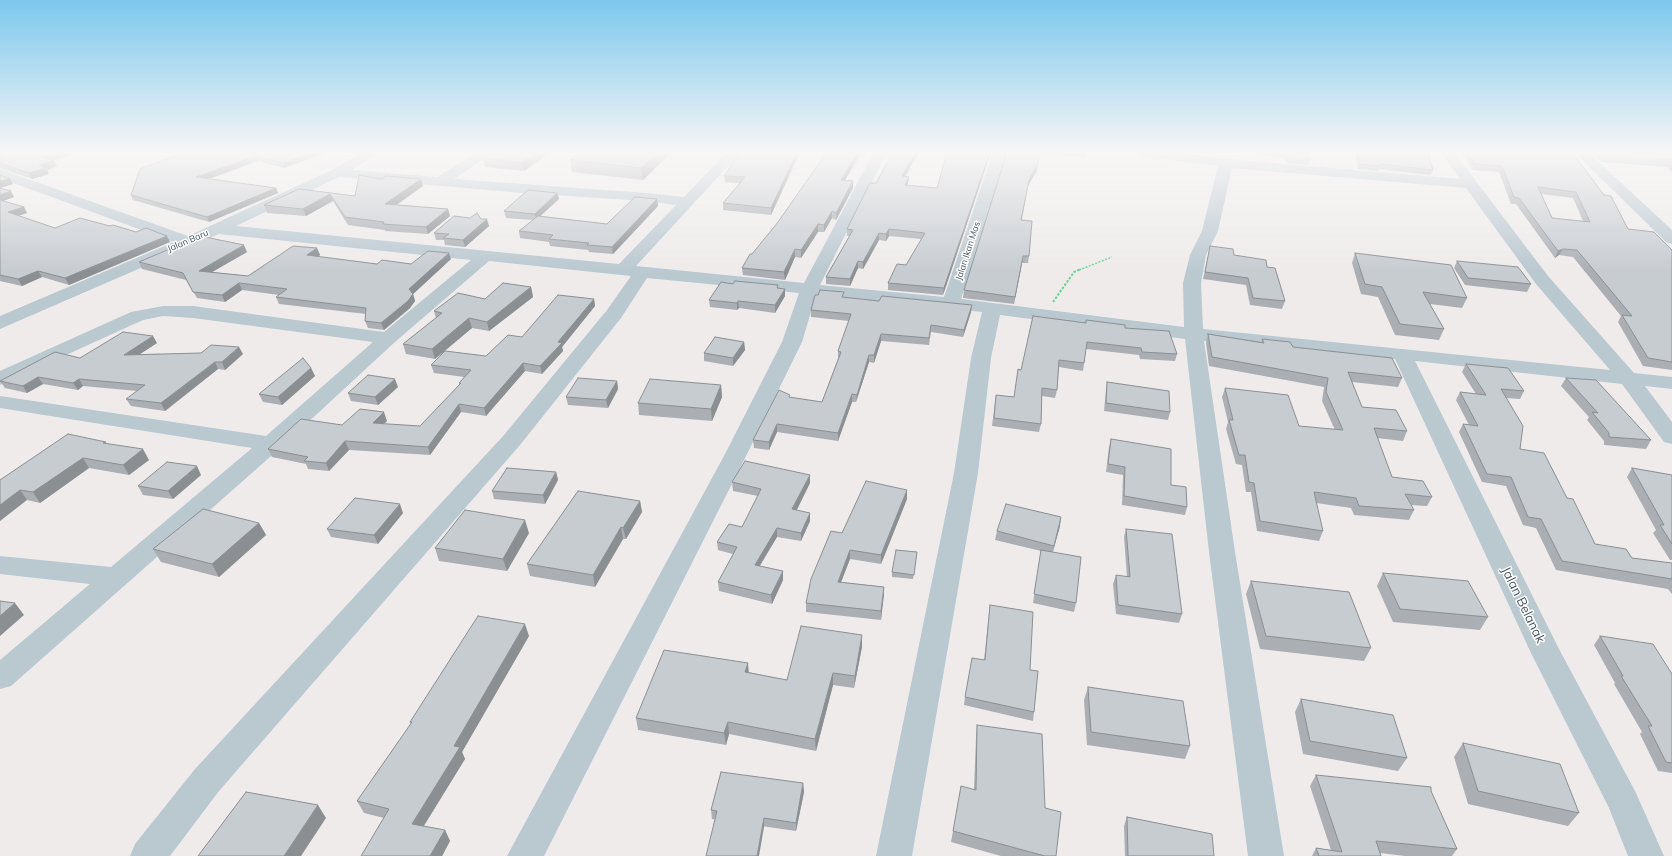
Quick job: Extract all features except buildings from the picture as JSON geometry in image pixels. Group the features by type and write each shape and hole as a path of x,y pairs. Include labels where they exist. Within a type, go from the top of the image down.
{"street":[{"path":"50,192 187,241"},
{"name":"Jalan Baru","path":"4,317 217,229 296,192"},
{"path":"581,192 687,202"},
{"path":"148,856 207,780 512,440 614,314 634,270 687,202 697,192"},
{"path":"525,856 789,349 804,310 809,290 860,192"},
{"name":"Jalan Ikan Mas","path":"951,304 987,192"},
{"path":"1219,192 1210,231 1204,246 1198,255 1192,283 1194,334 1222,552 1266,856"},
{"path":"1477,192 1542,280 1628,378 1672,437"},
{"path":"1622,192 1672,239"},
{"path":"217,229 634,270 809,290 951,304 1194,334 1402,354 1672,383"},
{"path":"0,676 271,444 388,338 484,256"},
{"path":"894,856 966,474 981,358 992,309"},
{"path":"0,379 138,316 163,312 193,312 388,338"},
{"name":"Jalan Belanak","path":"1402,354 1546,653 1623,802 1646,856"},
{"path":"0,402 271,444"},
{"path":"0,565 116,577"}],"path":[{"path":"1043,315 1074,272 1112,257"}]}
